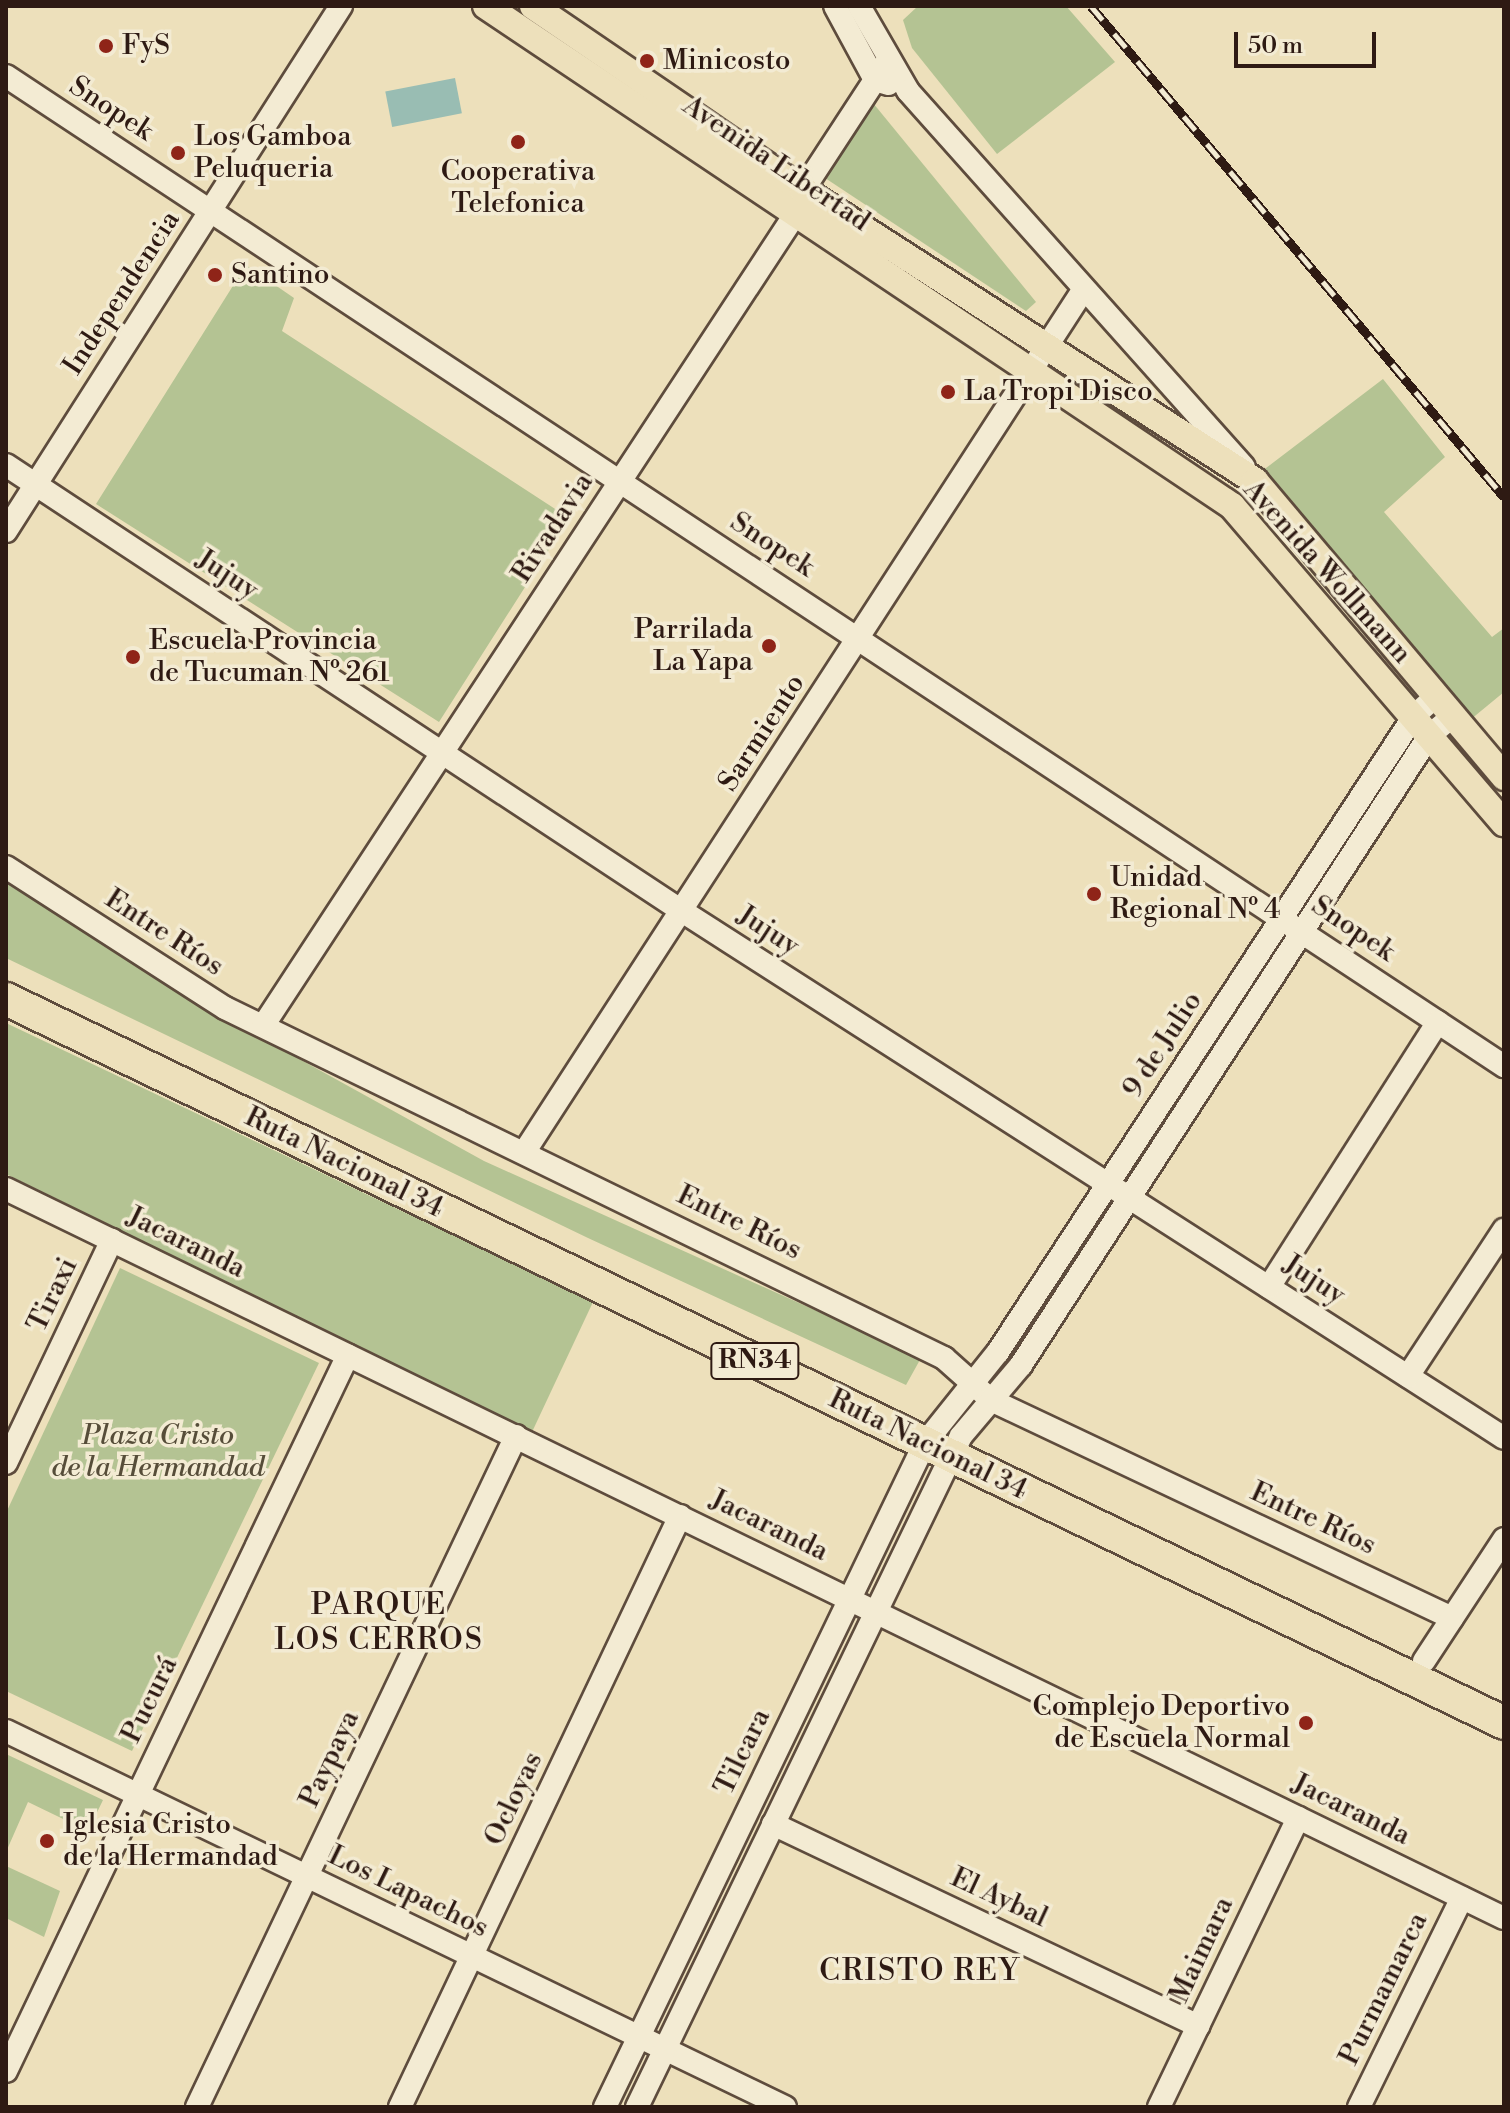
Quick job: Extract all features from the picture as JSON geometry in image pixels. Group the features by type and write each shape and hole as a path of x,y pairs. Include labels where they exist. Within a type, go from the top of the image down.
{"highway":[{"name":"Ruta Nacional 34","path":"6,977 943,1440 1504,1723"},
{"name":"Ruta Nacional 34","path":"6,999 943,1440 1504,1699"}],"main road":[{"name":"Avenida Libertad","path":"486,6 1031,373"},
{"name":"Avenida Libertad","path":"533,6 803,190 1048,347"},
{"name":"Avenida Wollmann","path":"1048,347 1255,481 1504,777"},
{"name":"Avenida Wollmann","path":"1031,373 1232,506 1504,823"}],"street":[{"name":"Independencia","path":"6,531 341,6"},
{"path":"835,6 875,80"},
{"name":"Avenida Wollmann","path":"859,6 908,91 1255,481"},
{"name":"Rivadavia","path":"263,1026 794,216 803,190 888,60"},
{"name":"Snopek","path":"6,76 1504,1066"},
{"name":"Avenida Wollmann","path":"875,80 908,91"},
{"path":"1048,347 1084,289"},
{"name":"Sarmiento","path":"525,1151 1048,347"},
{"name":"Jujuy","path":"6,465 682,911 1504,1438"},
{"name":"9 de Julio","path":"943,1440 972,1383 998,1352 1282,918 1422,726 1445,706"},
{"name":"9 de Julio","path":"943,1440 991,1400 1021,1365 1302,932 1422,726"},
{"name":"Entre Ríos","path":"6,867 225,1008 525,1151 944,1358 991,1400 1452,1618"},
{"path":"1269,1287 1438,1022"},
{"name":"Jacaranda","path":"6,1189 1504,1918"},
{"path":"1408,1376 1504,1230"},
{"name":"Tiraxi","path":"6,1463 112,1240"},
{"name":"Pucurá","path":"6,2071 348,1355"},
{"name":"Paypaya","path":"197,2107 516,1436"},
{"name":"Tilcara","path":"605,2107 850,1599 943,1440"},
{"name":"Tilcara","path":"637,2107 876,1612 943,1440"},
{"name":"Ocloyas","path":"400,2107 680,1516"},
{"path":"1424,1661 1501,1548"},
{"name":"Los Lapachos","path":"6,1731 785,2107"},
{"name":"Maimara","path":"1159,2107 1298,1818"},
{"name":"El Aybal","path":"773,1824 1199,2026"},
{"name":"Purmamarca","path":"1359,2107 1462,1898"}],"green space":[{"path":"918,6 1066,6 1115,62 997,154 912,48 903,20"},
{"path":"873,103 1036,302 1026,311 819,174"},
{"path":"246,265 294,298 282,331 569,518 439,722 96,504"},
{"path":"1383,379 1445,457 1384,512 1492,637 1504,628 1504,692 1470,720 1262,471"},
{"path":"6,879 216,1013 484,1161 921,1358 906,1385 588,1238 6,958"},
{"path":"6,1023 593,1302 532,1432 6,1174"},
{"name":"Plaza Cristo de la Hermandad","path":"120,1268 319,1363 132,1751 6,1691 6,1513"},
{"path":"6,1754 103,1800 88,1831 28,1802 6,1852"},
{"path":"6,1866 60,1891 44,1937 6,1918"}],"water":[{"path":"455,78 462,113 392,127 385,92"}],"railway":[{"path":"1091,6 1504,497"}],"place":[{"name":"FyS","path":"106,46"},
{"name":"Minicosto","path":"647,61"},
{"name":"Cooperativa Telefonica","path":"518,142"},
{"name":"Los Gamboa Peluqueria","path":"178,153"},
{"name":"Santino","path":"215,275"},
{"name":"La Tropi Disco","path":"948,392"},
{"name":"Parrilada La Yapa","path":"769,646"},
{"name":"Escuela Provincia de Tucuman Nº 261","path":"133,657"},
{"name":"Unidad Regional Nº 4","path":"1094,894"},
{"name":"Complejo Deportivo de Escuela Normal","path":"1306,1723"},
{"name":"Iglesia Cristo de la Hermandad","path":"47,1841"}],"district":[{"name":"PARQUE LOS CERROS","path":"379,1622"},
{"name":"CRISTO REY","path":"920,1971"}]}
